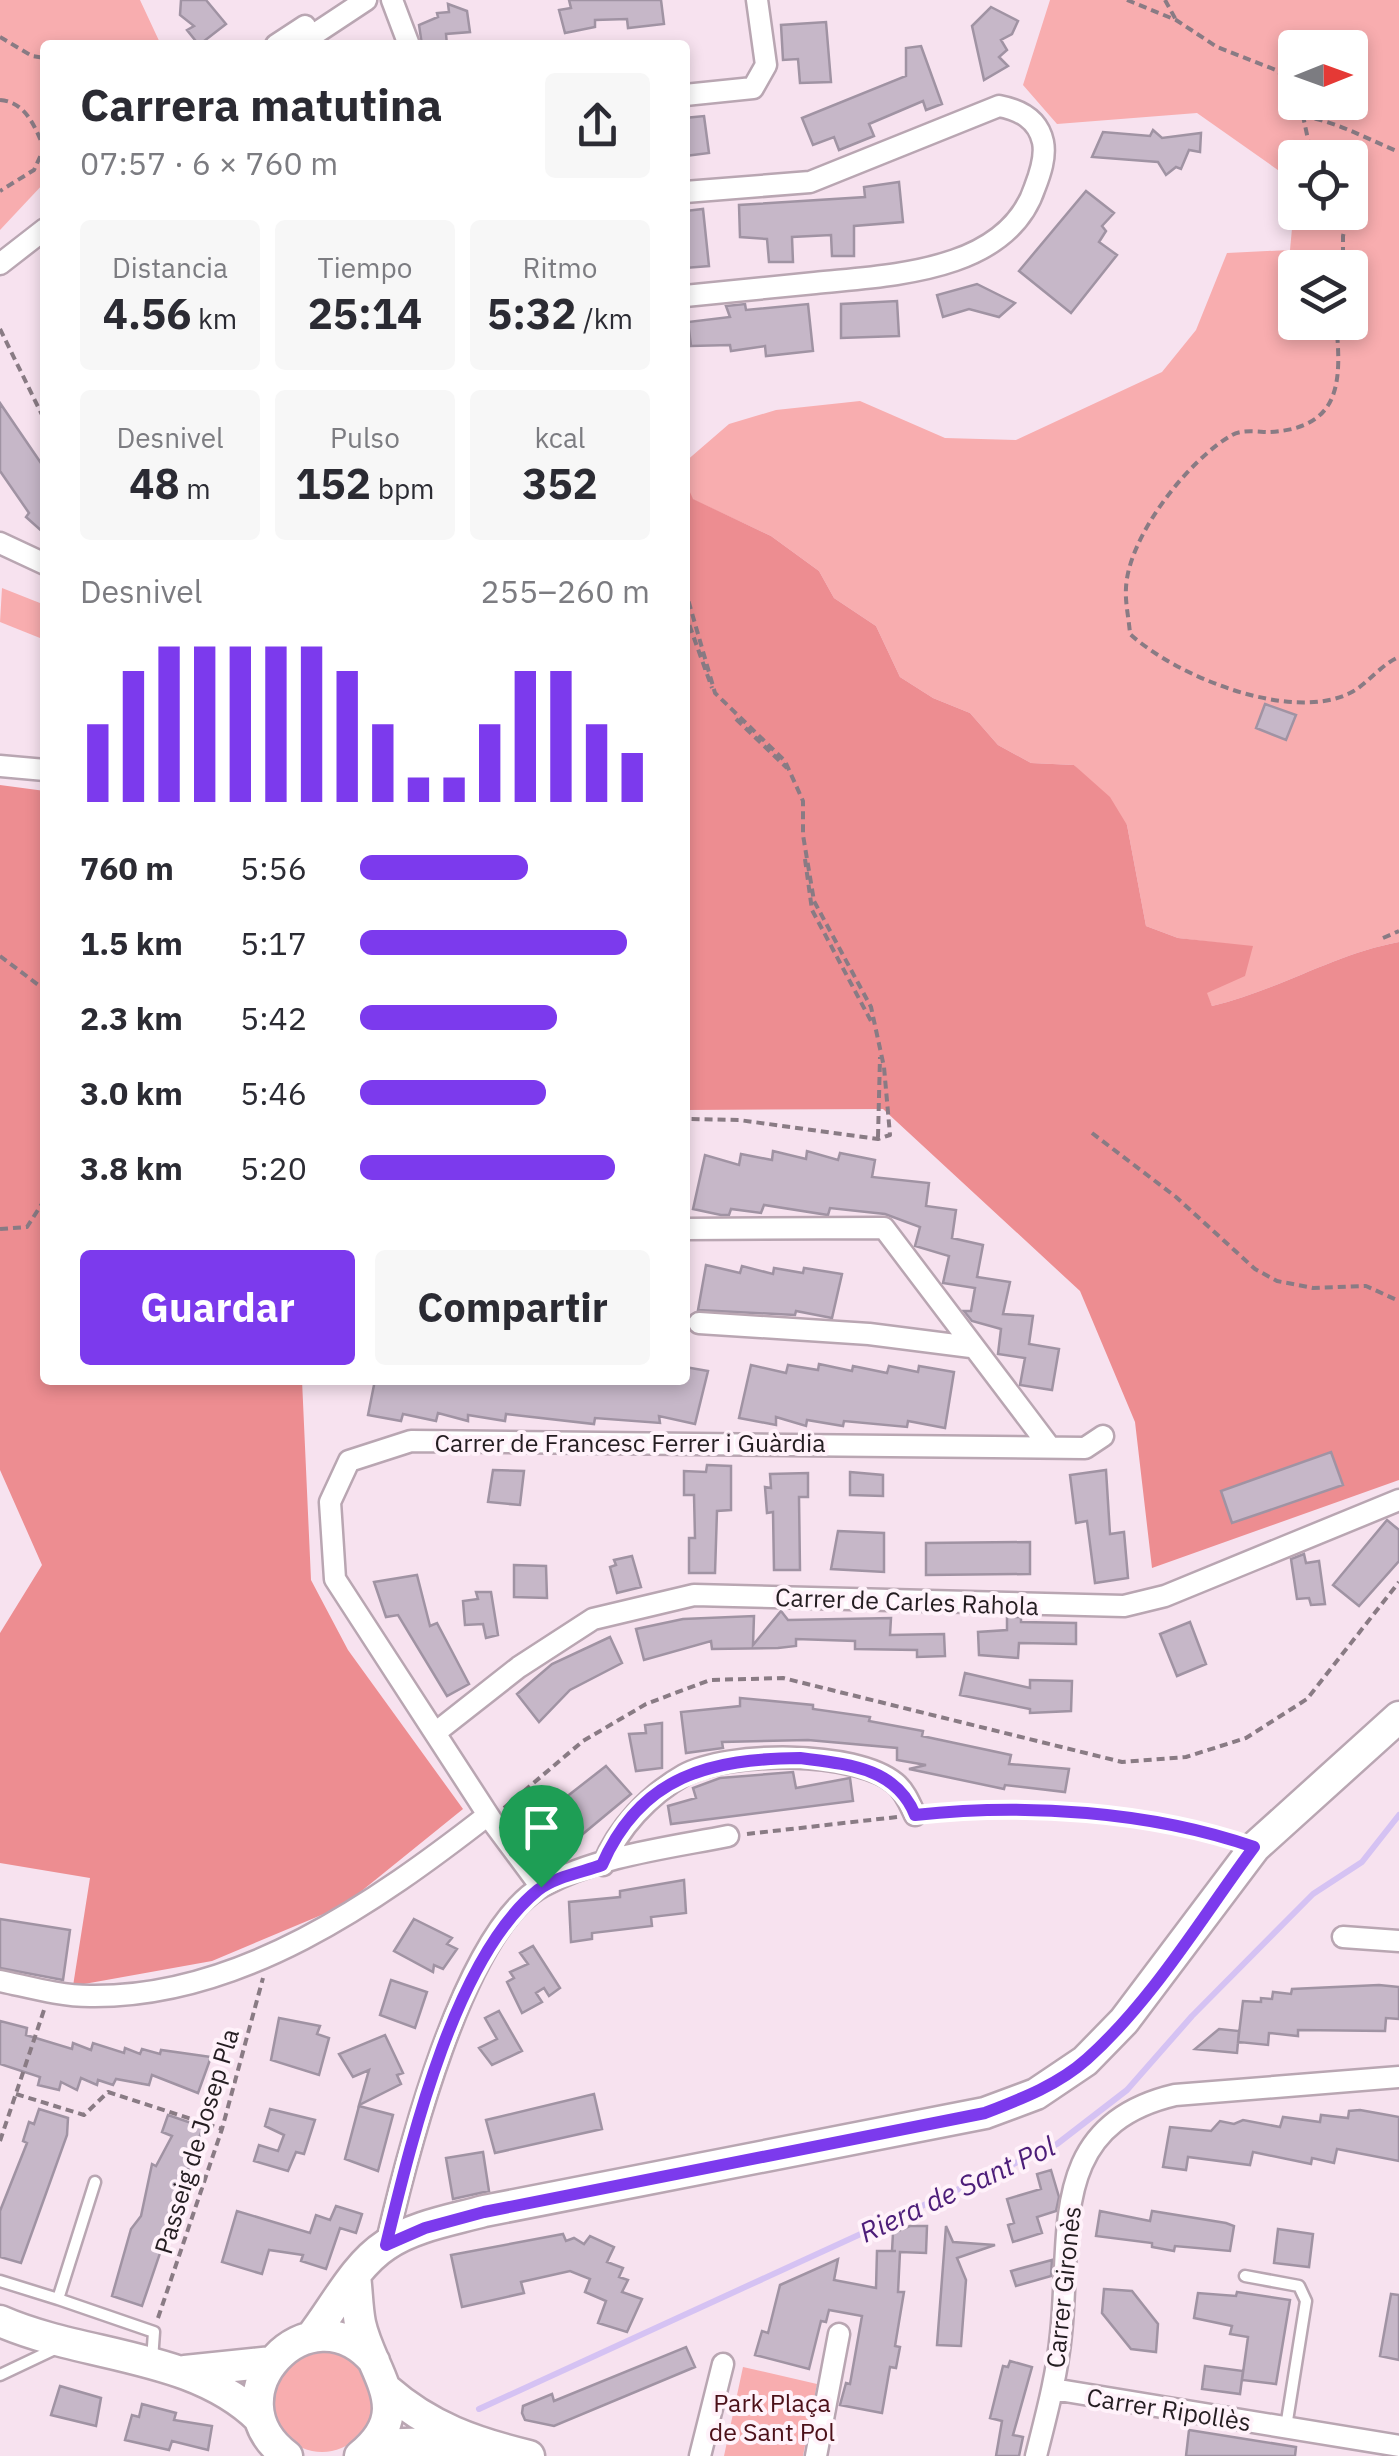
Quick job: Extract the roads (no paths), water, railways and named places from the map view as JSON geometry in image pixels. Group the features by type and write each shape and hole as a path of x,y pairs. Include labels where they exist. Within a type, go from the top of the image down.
{"street":[{"path":"284,40 344,0"},
{"path":"307,40 380,0"},
{"path":"380,0 392,40"},
{"path":"380,0 405,40"},
{"path":"690,94 753,88 766,65 758,0"},
{"path":"690,192 810,182 999,106 1019,110 1035,125 1044,144 1042,169 1030,202 1008,228 962,258 912,275 690,296"},
{"path":"0,264 40,233"},
{"path":"0,543 40,562"},
{"path":"0,766 40,770"},
{"path":"690,1229 884,1228 1049,1446"},
{"path":"699,1324 869,1334 971,1347"},
{"name":"Carrer de Francesc Ferrer i Guàrdia","path":"541,1887 490,1818 335,1579 330,1502 349,1461 410,1441 1086,1448 1103,1436"},
{"name":"Carrer de Carles Rahola","path":"435,1734 519,1667 594,1619 694,1595 1124,1606 1165,1596 1399,1500"},
{"path":"311,2338 355,2276 386,2245 425,2228 484,2212 985,2113 1036,2094 1085,2061 1124,2021 1254,1847 1399,1717"},
{"path":"602,1865 614,1839 653,1798 687,1774 714,1764 800,1758 868,1771 894,1782 915,1815"},
{"path":"0,1980 89,1996 140,1993 228,1970 375,1900 490,1818"},
{"path":"386,2245 432,2068 498,1930 541,1887 602,1865 728,1836"},
{"path":"1343,1937 1399,1941"},
{"name":"Carrer Gironès","path":"1036,2456 1061,2334 1068,2216 1089,2148 1110,2121 1140,2103 1174,2094 1399,2077"},
{"path":"355,2276 360,2324 387,2390 408,2408 469,2442 529,2456"},
{"path":"0,2321 66,2343 167,2368 239,2398 260,2419 281,2454"},
{"path":"816,2456 839,2334"},
{"path":"260,2419 259,2389 272,2362 289,2346 311,2338 346,2340 374,2362"},
{"path":"167,2368 272,2362"},
{"path":"700,2456 723,2364"},
{"path":"366,2451 386,2420 387,2390"},
{"name":"Carrer Ripollès","path":"1052,2390 1399,2446"},
{"path":"366,2451 469,2442"}],"lane":[{"path":"58,2300 96,2182"},
{"name":"Carrer Ripollès","path":"1245,2276 1299,2286 1306,2300 1286,2428"},
{"path":"0,2281 154,2332 167,2368"},
{"path":"0,2375 66,2343"}],"waterway":[{"name":"Riera de Sant Pol","path":"479,2409 1057,2144 1127,2090 1192,2016 1313,1894 1362,1862 1399,1815"}],"park label":[{"name":"Park Plaça de Sant Pol","path":"772,2416"}]}
